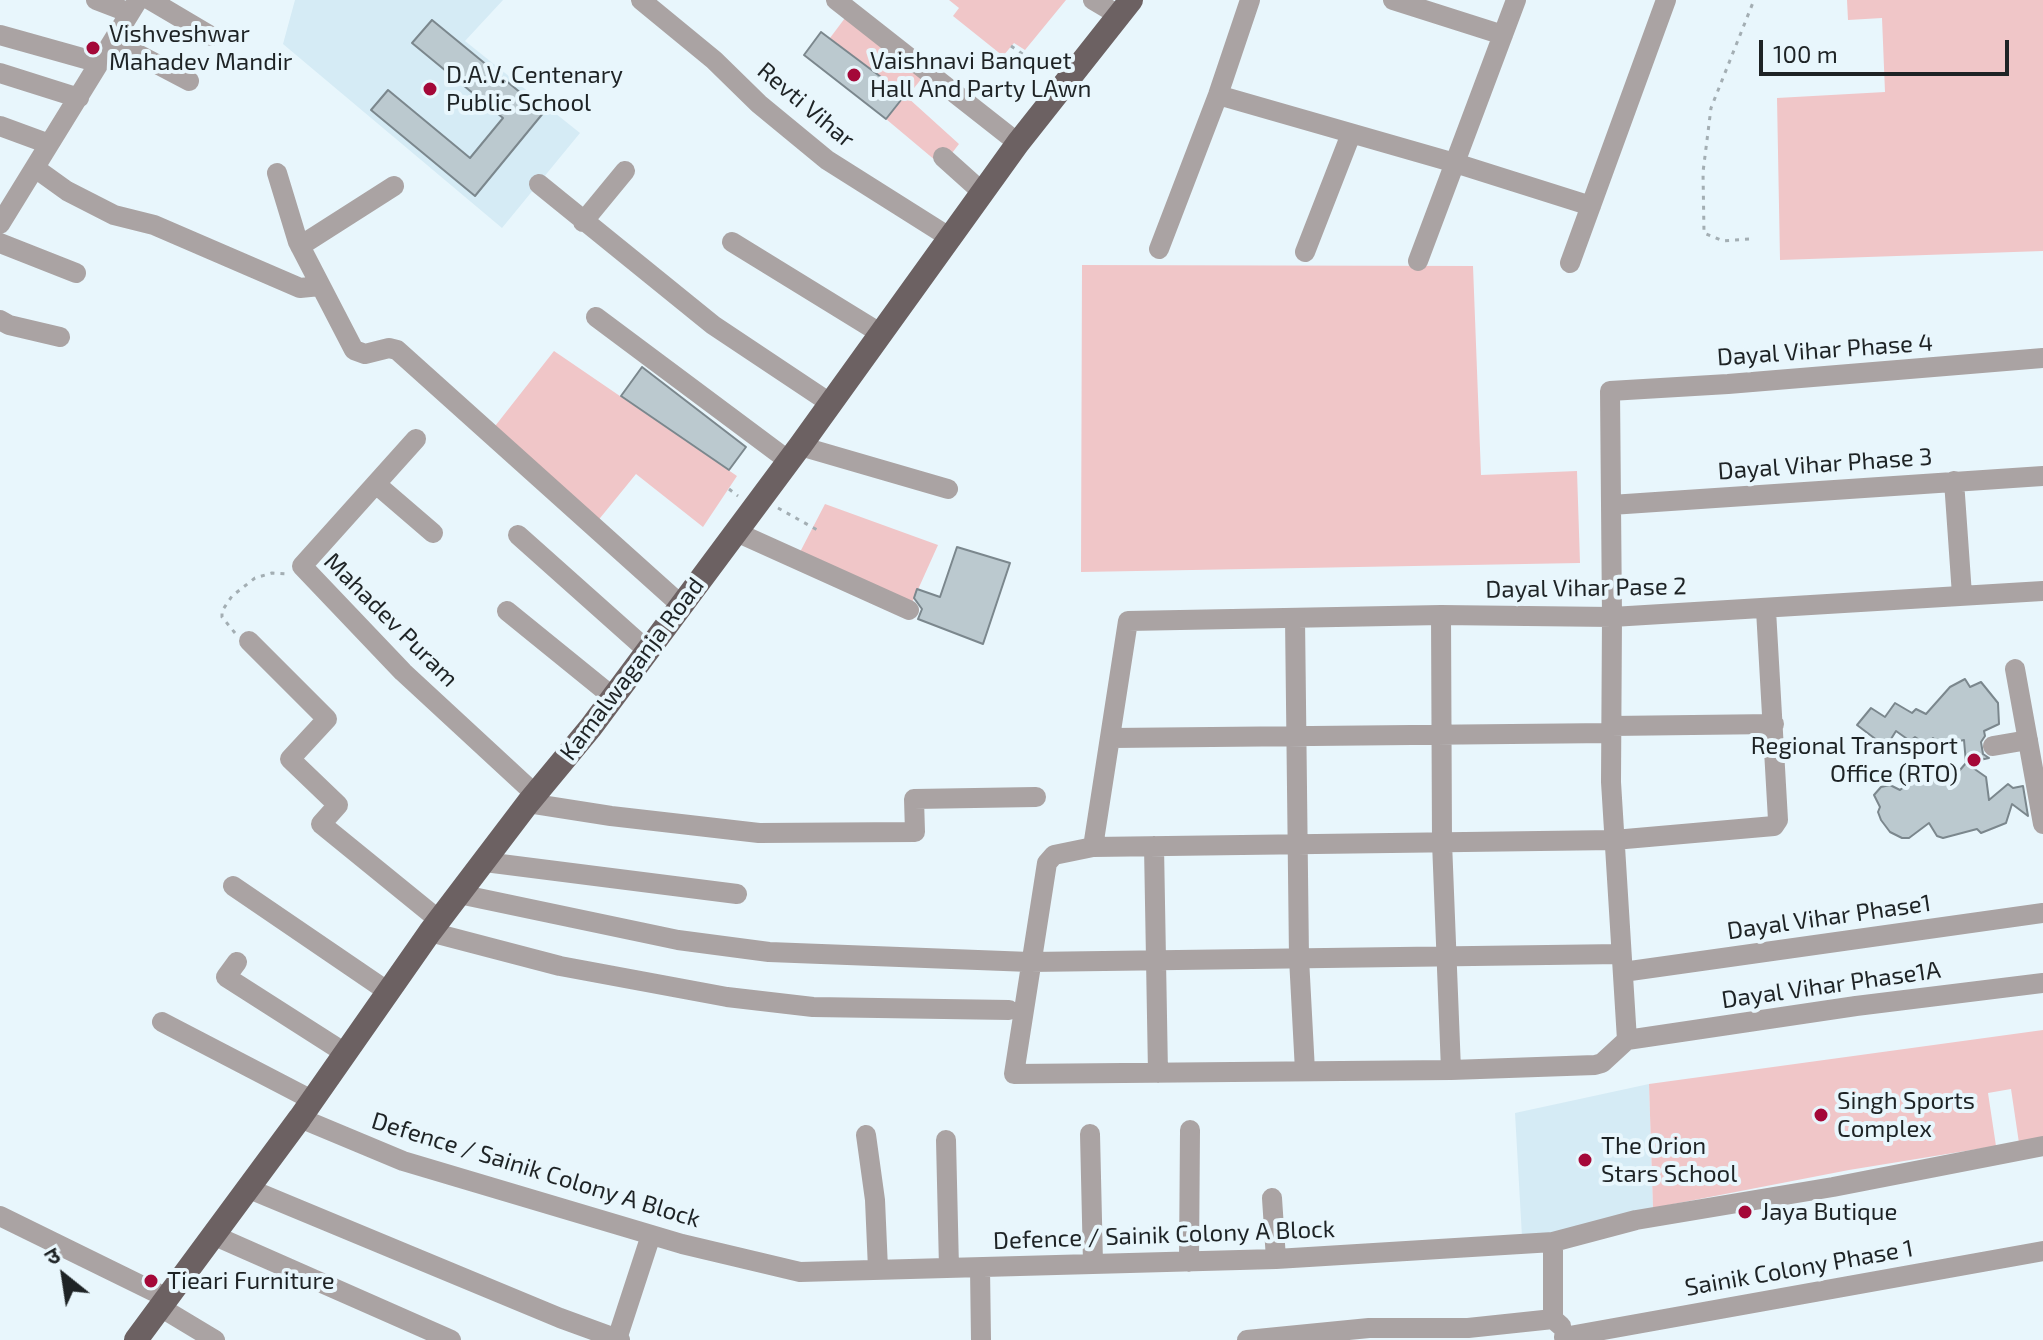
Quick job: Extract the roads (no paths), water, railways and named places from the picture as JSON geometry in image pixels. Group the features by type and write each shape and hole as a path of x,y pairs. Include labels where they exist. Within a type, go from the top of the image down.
{"main road":[{"name":"Kamalwaganja Road","path":"136,1340 306,1109 434,926 613,697 1018,143 1126,8"}],"street":[{"path":"0,224 9,193 35,168 134,6 96,0"},
{"path":"150,0 211,36"},
{"name":"Revti Vihar","path":"641,0 827,160 949,237"},
{"path":"836,0 1018,143"},
{"path":"1093,0 1126,8"},
{"path":"1159,249 1218,95 1250,0"},
{"path":"1393,0 1503,35"},
{"path":"1418,261 1516,0"},
{"path":"1570,263 1666,0"},
{"path":"0,35 100,63"},
{"path":"113,41 189,81"},
{"path":"0,73 79,98"},
{"path":"1218,95 1455,163 1591,206"},
{"path":"0,126 49,144"},
{"path":"1305,252 1351,134"},
{"path":"943,157 982,192"},
{"path":"35,168 67,191 114,215 154,225 311,287"},
{"path":"583,222 625,171"},
{"path":"277,173 311,287 354,350 365,354 389,348 397,350 681,605"},
{"path":"539,184 713,325 830,403"},
{"path":"300,246 394,186"},
{"path":"732,242 880,333"},
{"path":"0,243 76,273"},
{"path":"596,317 794,453 948,489"},
{"path":"0,320 60,337"},
{"name":"Dayal Vihar Phase 4","path":"1611,505 1610,391 2043,358"},
{"name":"Mahadev Puram","path":"416,439 302,566 403,672 532,798"},
{"name":"Dayal Vihar Phase 3","path":"1611,505 2043,476"},
{"path":"1954,481 1962,595"},
{"path":"376,484 433,533"},
{"path":"1611,505 1614,840 1627,1040 1595,1065 1451,1070 1014,1074 1047,863 1054,855 1093,847 1614,840 1778,825 1766,610"},
{"path":"736,532 909,610"},
{"path":"518,535 647,650"},
{"name":"Dayal Vihar Pase 2","path":"1112,738 1128,621 1441,615 1612,617 2043,591"},
{"path":"507,611 613,697"},
{"path":"1441,615 1442,842 1451,1070"},
{"path":"1295,618 1299,958 1305,1071"},
{"path":"249,641 327,719 290,759 338,805 321,824 434,926 560,966 727,997 813,1007 1009,1010"},
{"path":"2015,669 2043,824"},
{"path":"1093,847 1112,738 1442,735 1774,724"},
{"path":"1993,746 2028,740"},
{"path":"532,798 611,816 759,833 915,832 914,799 1036,797"},
{"path":"1154,846 1158,1073"},
{"path":"485,862 737,894"},
{"path":"233,886 387,991"},
{"name":"Dayal Vihar Phase1","path":"459,894 678,940 769,952 1030,962 1446,956 1622,963 2043,913"},
{"path":"237,962 226,977 345,1053"},
{"name":"Dayal Vihar Phase1A","path":"1627,1040 1856,1006 2043,983"},
{"name":"Defence / Sainik Colony A Block","path":"162,1022 306,1109 403,1161 651,1235 800,1272 1276,1259 1553,1242 1636,1220 1833,1187 2043,1146"},
{"path":"1189,1262 1190,1130"},
{"path":"1090,1134 1093,1263"},
{"path":"866,1135 875,1200 878,1269"},
{"path":"946,1140 949,1268"},
{"path":"247,1188 618,1340 651,1235"},
{"path":"1272,1198 1276,1259"},
{"path":"0,1216 163,1303 215,1340"},
{"path":"213,1235 451,1340"},
{"path":"1553,1242 1553,1319"},
{"name":"Sainik Colony Phase 1","path":"1564,1338 2043,1251"},
{"path":"980,1268 981,1340"},
{"path":"1247,1340 1369,1328 1468,1328 1553,1319 1561,1326 1564,1338"}],"place":[{"name":"Vishveshwar Mahadev Mandir","path":"93,48"},
{"name":"Vaishnavi Banquet Hall And Party LAwn","path":"854,75"},
{"name":"D.A.V. Centenary Public School","path":"430,89"},
{"name":"Regional Transport Office (RTO)","path":"1974,760"},
{"name":"Singh Sports Complex","path":"1821,1115"},
{"name":"The Orion Stars School","path":"1585,1160"},
{"name":"Jaya Butique","path":"1745,1212"},
{"name":"Tieari Furniture","path":"151,1281"}]}
